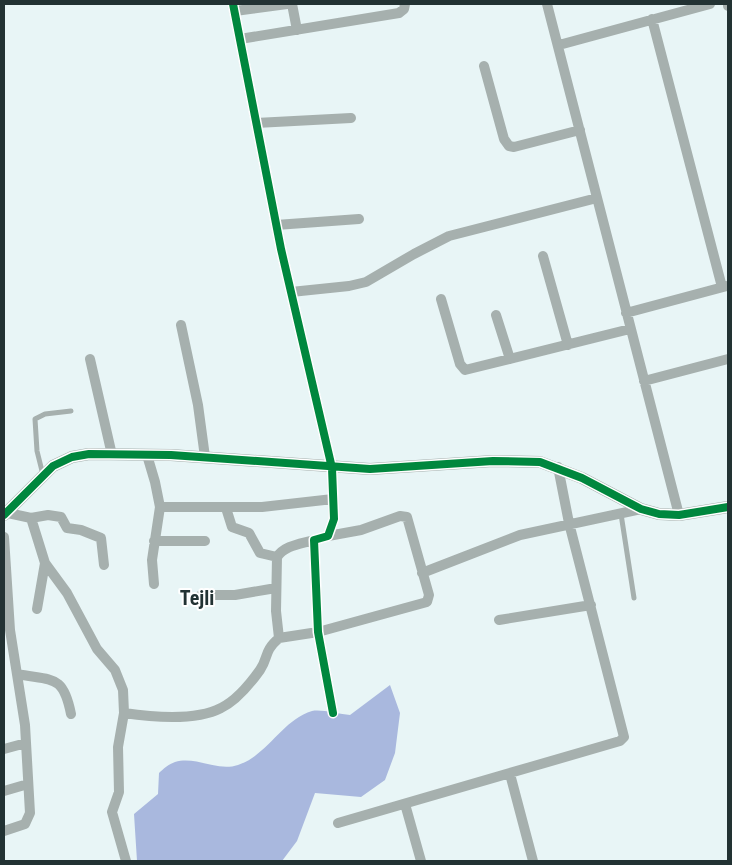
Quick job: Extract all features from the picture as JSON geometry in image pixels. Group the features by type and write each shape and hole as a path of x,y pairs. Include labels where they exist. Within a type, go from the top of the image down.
{"street":[{"path":"288,4 234,8 276,225 332,468 334,526 328,536"},
{"path":"292,4 297,30"},
{"path":"240,39 399,13 404,9 405,4"},
{"path":"547,4 679,515"},
{"path":"559,45 710,4"},
{"path":"626,312 725,286 652,19"},
{"path":"484,66 504,139 509,146 514,147 580,130"},
{"path":"256,123 351,118"},
{"path":"291,292 349,286 366,282 449,236 597,198"},
{"path":"276,225 359,219"},
{"path":"543,256 568,345"},
{"path":"442,300 462,368 469,370 630,328"},
{"path":"496,315 510,359"},
{"path":"181,325 194,385 205,458"},
{"path":"90,359 112,455"},
{"path":"644,381 728,359"},
{"path":"5,513 53,466 72,457 89,454 205,458 332,468 370,469 493,461 540,462 558,467 641,509 659,514 679,515 728,507"},
{"path":"147,455 160,507 152,560 154,584"},
{"path":"338,823 620,741 624,737 569,523 558,467"},
{"path":"160,507 226,508 333,499"},
{"path":"226,508 232,527 249,533 260,553 277,557"},
{"path":"422,573 493,544 569,523 641,509"},
{"path":"5,513 31,518 48,515 61,517 67,528 80,530 101,538 104,564"},
{"path":"124,713 164,717 210,712 221,708 232,700 260,670 267,650 279,638 318,632 428,602 429,595 409,520 404,515 361,530 328,536 288,547 281,551 277,557 276,588 279,638"},
{"path":"31,518 45,563 67,593 98,649 120,679 124,696 124,713 118,747 119,792 112,812 126,861"},
{"path":"4,537 6,593 10,630 24,717 29,820 21,827 4,830"},
{"path":"314,540 318,632 333,713"},
{"path":"154,541 205,541"},
{"path":"37,609 45,563"},
{"path":"201,594 235,595 276,588"},
{"path":"499,620 591,605"},
{"path":"17,674 48,679 60,684 67,694 71,714"},
{"path":"4,749 26,743"},
{"path":"510,774 533,861"},
{"path":"4,791 28,784"},
{"path":"405,804 420,861"}],"lane":[{"path":"44,475 37,451 35,419 45,414 71,411"},
{"path":"620,513 634,598"}],"water":[{"path":"390,685 400,713 395,753 385,780 361,797 315,793 297,841 282,861 137,861 134,814 158,794 159,773 166,767 175,762 183,761 222,767 238,765 258,754 283,729 301,715 312,711 325,711 350,715"}],"cycle path":[{"path":"233,4 281,249 332,468 334,519 328,536 314,540 318,632 333,713"},
{"path":"4,515 53,466 72,457 89,454 171,455 370,469 493,461 540,462 582,478 641,509 659,514 679,515 728,507"}],"district":[{"name":"Tejli","path":"197,598"}]}
